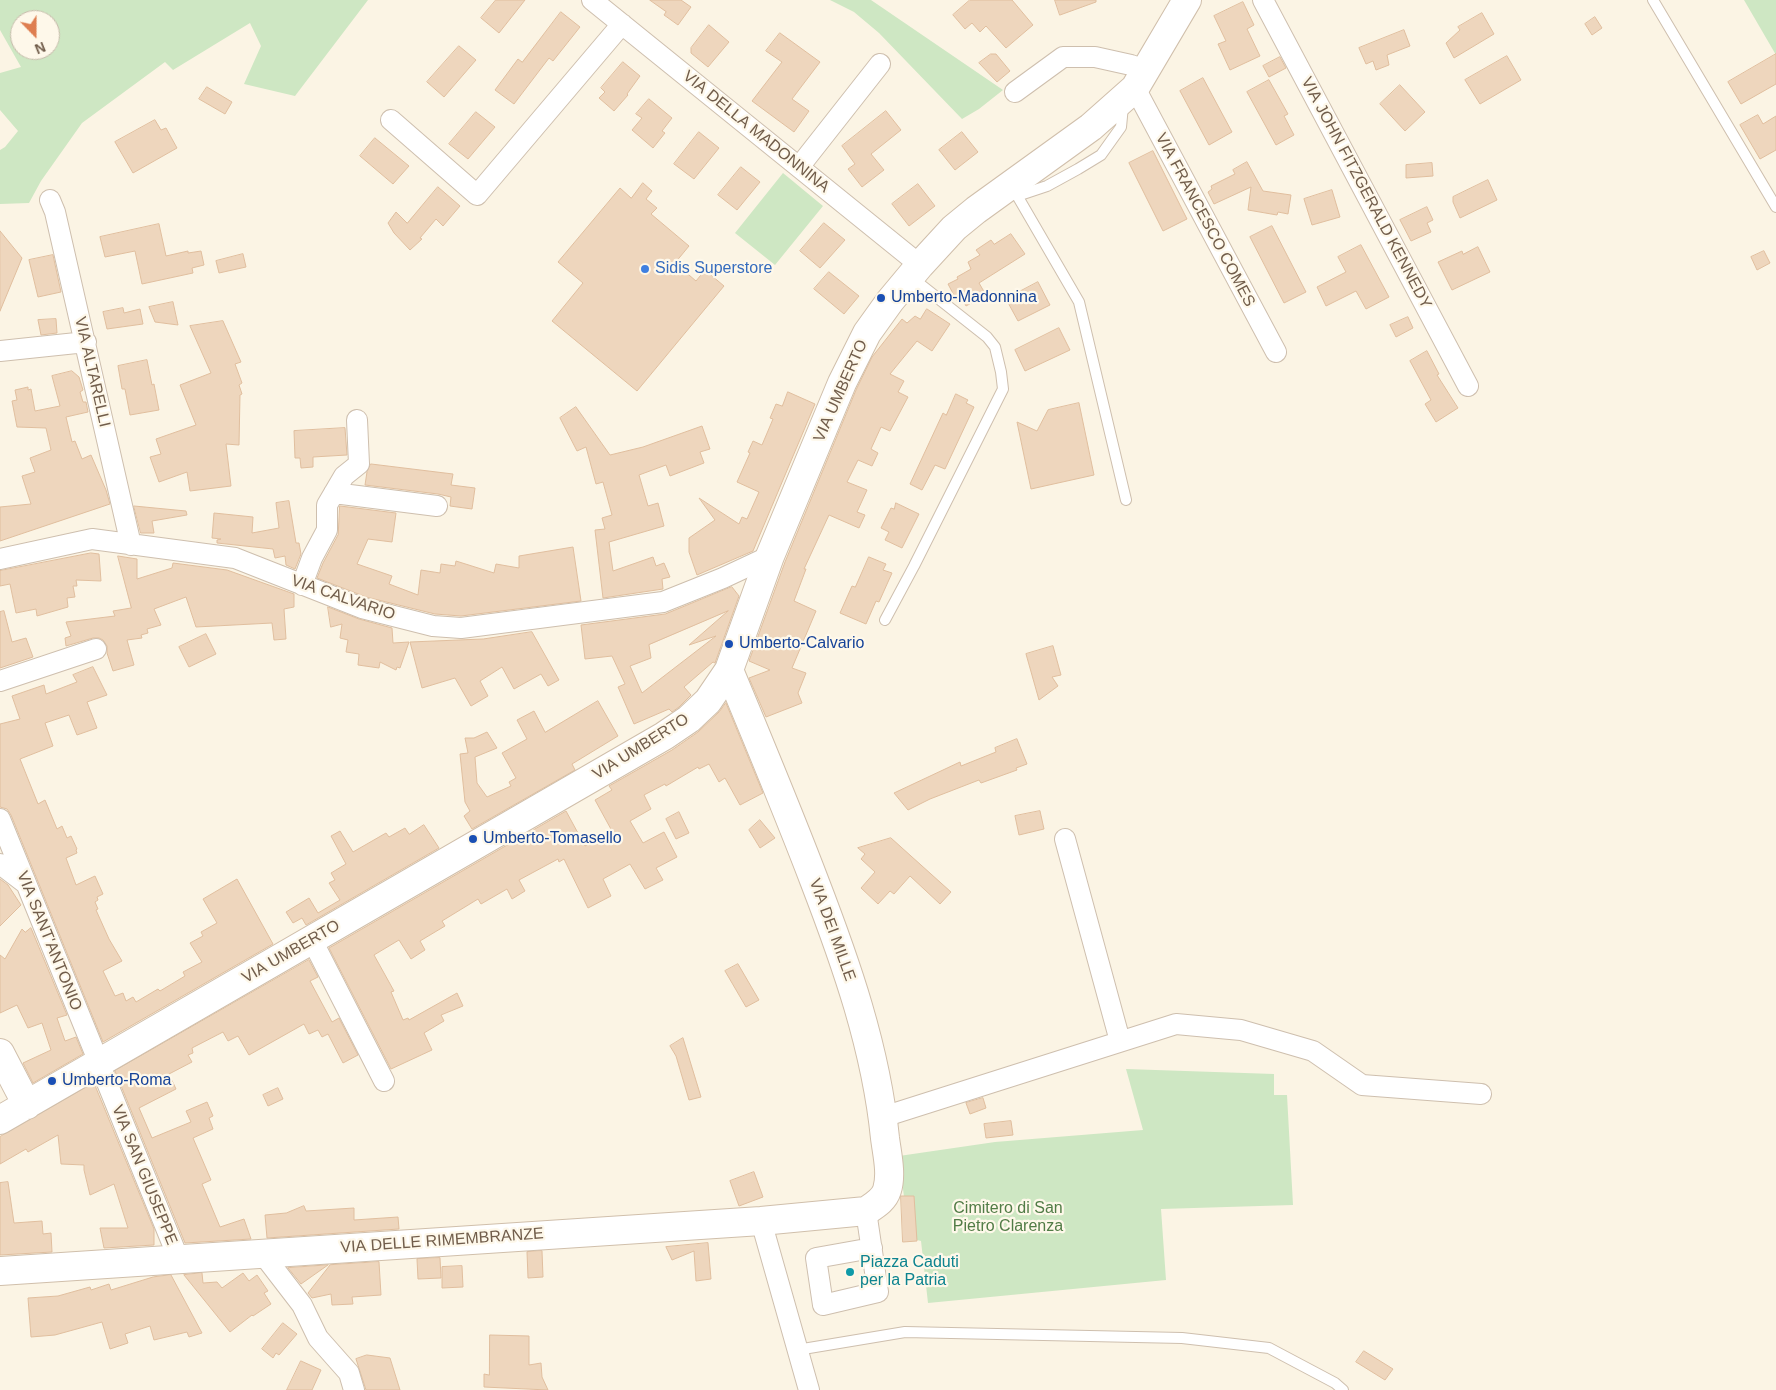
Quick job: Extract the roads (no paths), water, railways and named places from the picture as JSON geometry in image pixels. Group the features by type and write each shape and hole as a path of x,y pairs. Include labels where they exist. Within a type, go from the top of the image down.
{"main road":[{"name":"VIA UMBERTO","path":"0,1120 664,736 689,719 708,701 729,670 770,556 842,383 867,333 890,301 954,228 976,210 1014,190 1091,128 1135,86 1186,0"},
{"name":"VIA DEI MILLE","path":"729,670 776,782 833,930 852,985 870,1048 883,1117 889,1178 887,1191 874,1206"},
{"path":"0,1053 27,1105"},
{"name":"VIA DELLE RIMEMBRANZE","path":"0,1271 761,1221 874,1206"}],"street":[{"name":"VIA DELLA MADONNINA","path":"592,0 798,166 915,271"},
{"name":"VIA JOHN FITZGERALD KENNEDY","path":"1263,0 1468,386"},
{"path":"391,120 477,195 622,24"},
{"path":"1015,92 1063,57 1095,57 1131,65 1135,86"},
{"path":"798,166 880,64"},
{"name":"VIA FRANCESCO COMES","path":"1135,86 1276,352"},
{"name":"VIA ALTARELLI","path":"50,200 55,212 86,342 130,545"},
{"path":"0,351 86,342"},
{"path":"302,585 312,558 327,530 327,505 344,476 359,464 357,420"},
{"path":"334,493 437,506"},
{"name":"VIA CALVARIO","path":"0,559 92,539 235,558 362,608 433,626 461,628 663,602 723,578 770,556"},
{"path":"723,578 745,585 755,597"},
{"path":"0,681 96,649"},
{"name":"VIA SANT'ANTONIO","path":"0,819 98,1062"},
{"path":"1065,839 1120,1041"},
{"path":"0,864 25,884"},
{"path":"312,940 384,1081"},
{"path":"883,1117 1176,1024 1241,1030 1313,1052 1362,1085 1481,1094"},
{"name":"VIA SAN GIUSEPPE","path":"98,1062 179,1260"},
{"path":"872,1248 874,1206"},
{"path":"761,1221 809,1390"},
{"path":"262,1253 302,1305 318,1338 349,1373 354,1390"}],"lane":[{"path":"1653,0 1776,208"},
{"path":"1014,190 1078,302 1126,500"},
{"path":"885,620 1003,389 995,347 987,337 915,271"},
{"path":"797,1350 905,1332 1182,1338 1269,1348 1335,1383 1343,1390"}],"place":[{"name":"Sidis Superstore","path":"645,269"},
{"name":"Umberto-Madonnina","path":"881,298"},
{"name":"Umberto-Calvario","path":"729,644"},
{"name":"Umberto-Tomasello","path":"473,839"},
{"name":"Umberto-Roma","path":"52,1081"},
{"name":"Piazza Caduti per la Patria","path":"850,1272"}],"park label":[{"name":"Cimitero di San Pietro Clarenza","path":"1008,1218"}]}
